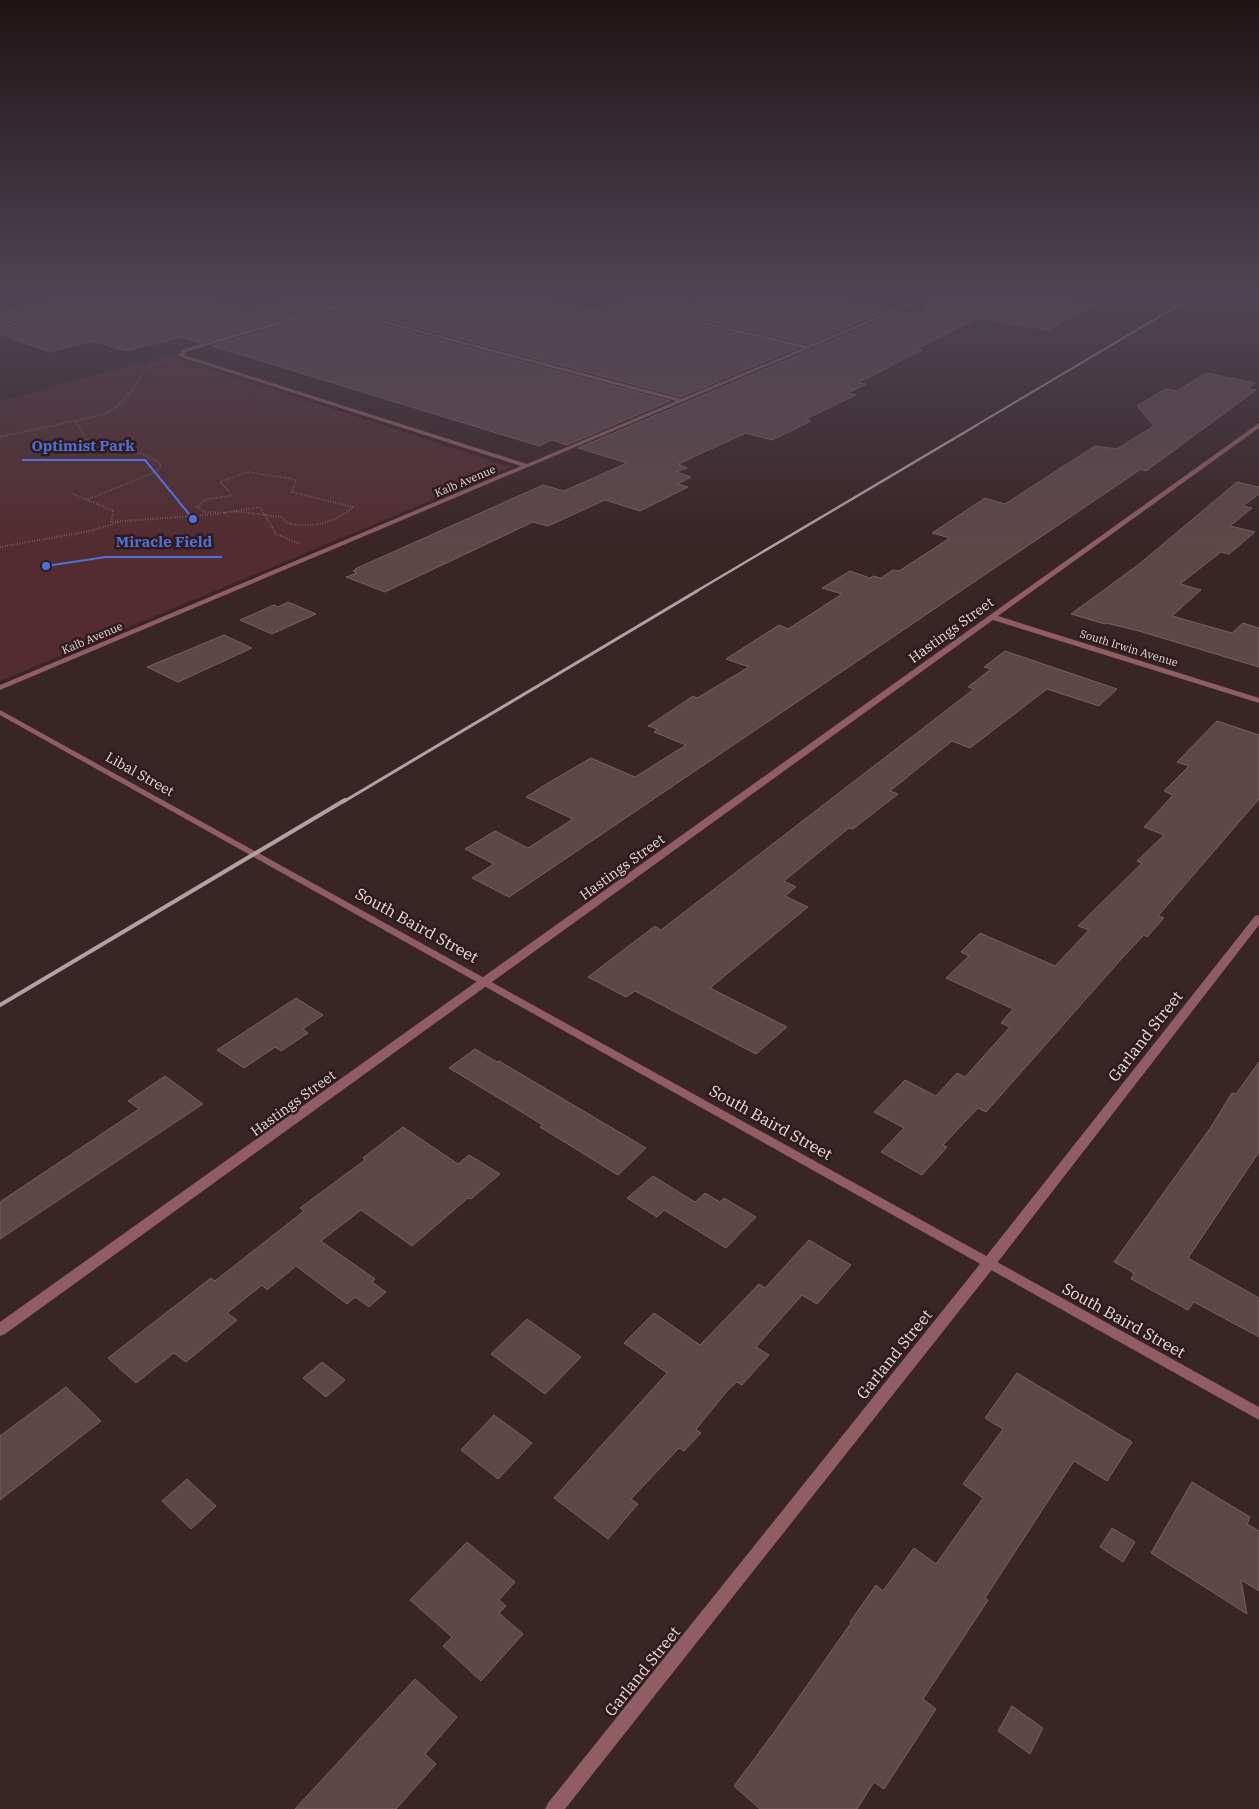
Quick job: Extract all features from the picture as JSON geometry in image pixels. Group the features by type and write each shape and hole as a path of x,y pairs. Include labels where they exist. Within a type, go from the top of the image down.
{"street":[{"path":"249,377 527,466"},
{"path":"592,377 681,401"},
{"name":"Kalb Avenue","path":"0,688 738,377"},
{"name":"Hastings Street","path":"0,1330 1259,425"},
{"name":"South Irwin Avenue","path":"992,618 1259,701"},
{"name":"Libal Street","path":"0,712 266,860"},
{"name":"South Baird Street","path":"266,860 1259,1414"},
{"name":"Garland Street","path":"554,1809 989,1263 1259,918"}],"path":[{"path":"0,437 49,425 76,423 99,416 115,409 137,384 140,377"},
{"path":"76,423 91,448 110,448 155,460 161,465 156,472 86,501"},
{"path":"226,513 206,512 196,507 200,502 209,499 230,496 231,494 220,482 248,472 292,479 296,481 291,490 292,492 353,507 334,520 304,526 287,523 282,517 233,511"},
{"path":"73,494 114,511 111,522 226,513 260,507 276,534 322,552"},
{"path":"0,547 30,539 95,531 123,521"}],"shaded area":[{"path":"86,377 236,377 511,467 0,681 0,401"}],"building":[{"path":"315,377 581,377 670,401 567,445 552,440 539,446"},
{"path":"607,377 727,377 681,397"},
{"path":"745,377 869,377 858,383 866,384 848,393 856,395 806,419 811,421 772,440 746,433 678,464 687,468 676,472 691,477 677,484 688,487 640,511 605,500 548,526 533,522 385,592 346,577 357,573 353,571 357,570 355,569 543,485 564,491 627,463 578,448"},
{"path":"1199,377 1228,377 1255,383 1248,388 1256,390 1146,471 1141,469 509,897 472,878 494,864 465,849 495,831 528,848 573,819 526,797 548,783 591,758 635,777 686,745 654,732 657,729 648,726 693,696 697,698 749,667 726,659 779,625 788,629 842,594 822,588 850,571 870,578 873,576 881,578 893,570 899,571 950,538 932,533 985,498 1005,504 1095,446 1117,449 1154,426 1137,406 1165,389 1177,391"},
{"path":"1237,482 1259,487 1259,494 1243,506 1252,508 1230,526 1255,532 1229,554 1221,552 1180,584 1201,590 1172,616 1232,633 1243,623 1259,628 1259,667 1139,631 1071,614 1138,565"},
{"path":"288,602 316,614 272,634 240,620 274,605 278,607"},
{"path":"224,635 252,648 178,682 147,667"},
{"path":"1005,651 1117,689 1099,706 1047,689 970,748 952,741 890,791 898,794 853,829 849,828 784,881 796,887 785,896 808,907 710,988 787,1027 756,1054 635,991 626,997 588,977 655,926 661,930 974,689 968,687 991,669 984,667"},
{"path":"1217,721 1259,735 1259,799 1158,916 1164,918 1147,937 1144,935 1124,956 986,1112 978,1108 943,1145 947,1147 922,1175 881,1152 904,1128 874,1112 905,1080 936,1096 957,1073 965,1077 1010,1027 1001,1023 1013,1009 946,978 969,956 961,952 980,933 1055,966 1089,930 1078,926 1142,863 1137,861 1164,835 1144,827 1173,795 1164,791 1189,766 1177,762"},
{"path":"296,998 323,1015 303,1029 308,1033 281,1051 275,1047 244,1068 217,1050"},
{"path":"475,1049 497,1062 499,1061 646,1148 618,1175 540,1127 543,1125 449,1068"},
{"path":"1259,1062 1259,1152 1188,1258 1259,1298 1259,1337 1194,1302 1188,1310 1131,1279 1134,1273 1114,1262 1211,1127 1232,1093 1236,1094"},
{"path":"165,1076 203,1104 0,1239 0,1202 139,1109 128,1101"},
{"path":"403,1127 458,1164 469,1155 500,1174 471,1199 468,1198 412,1246 361,1210 321,1241 375,1279 372,1282 386,1292 369,1307 355,1297 347,1304 296,1266 267,1290 262,1285 227,1313 237,1320 186,1362 174,1353 136,1383 108,1358 211,1278 215,1281 304,1211 300,1208 365,1160 363,1158"},
{"path":"653,1176 695,1202 705,1193 720,1202 724,1198 756,1217 726,1248 664,1210 657,1217 627,1198"},
{"path":"809,1240 851,1265 817,1304 802,1295 756,1347 769,1355 742,1385 737,1382 728,1390 696,1429 701,1433 684,1451 679,1448 631,1499 638,1504 608,1539 554,1498 667,1373 624,1343 654,1313 700,1345 759,1284 765,1288"},
{"path":"527,1319 581,1357 545,1394 491,1354"},
{"path":"322,1362 345,1380 326,1397 303,1378"},
{"path":"1017,1373 1132,1442 1107,1481 1074,1461 985,1598 988,1600 923,1699 936,1709 884,1789 874,1782 857,1809 760,1809 734,1786 775,1731 876,1585 883,1591 914,1548 936,1564 983,1498 963,1484 1003,1429 985,1418"},
{"path":"66,1387 101,1421 0,1500 0,1436"},
{"path":"494,1415 532,1443 498,1479 461,1450"},
{"path":"187,1479 216,1506 191,1529 162,1501"},
{"path":"1192,1482 1250,1517 1247,1524 1259,1531 1259,1591 1241,1580 1247,1614 1151,1553"},
{"path":"1112,1528 1135,1542 1123,1562 1100,1547"},
{"path":"467,1542 515,1582 499,1600 506,1606 499,1613 523,1634 481,1681 443,1646 452,1637 410,1600"},
{"path":"415,1679 457,1717 425,1754 436,1764 396,1809 295,1809"},
{"path":"1012,1706 1043,1728 1030,1754 998,1731"}],"railway":[{"path":"975,426 1057,377"},
{"path":"695,592 977,425"},
{"path":"343,802 697,591"},
{"path":"0,1005 345,800"}],"place":[{"name":"Optimist Park","path":"193,519"},
{"name":"Miracle Field","path":"46,566"}]}
